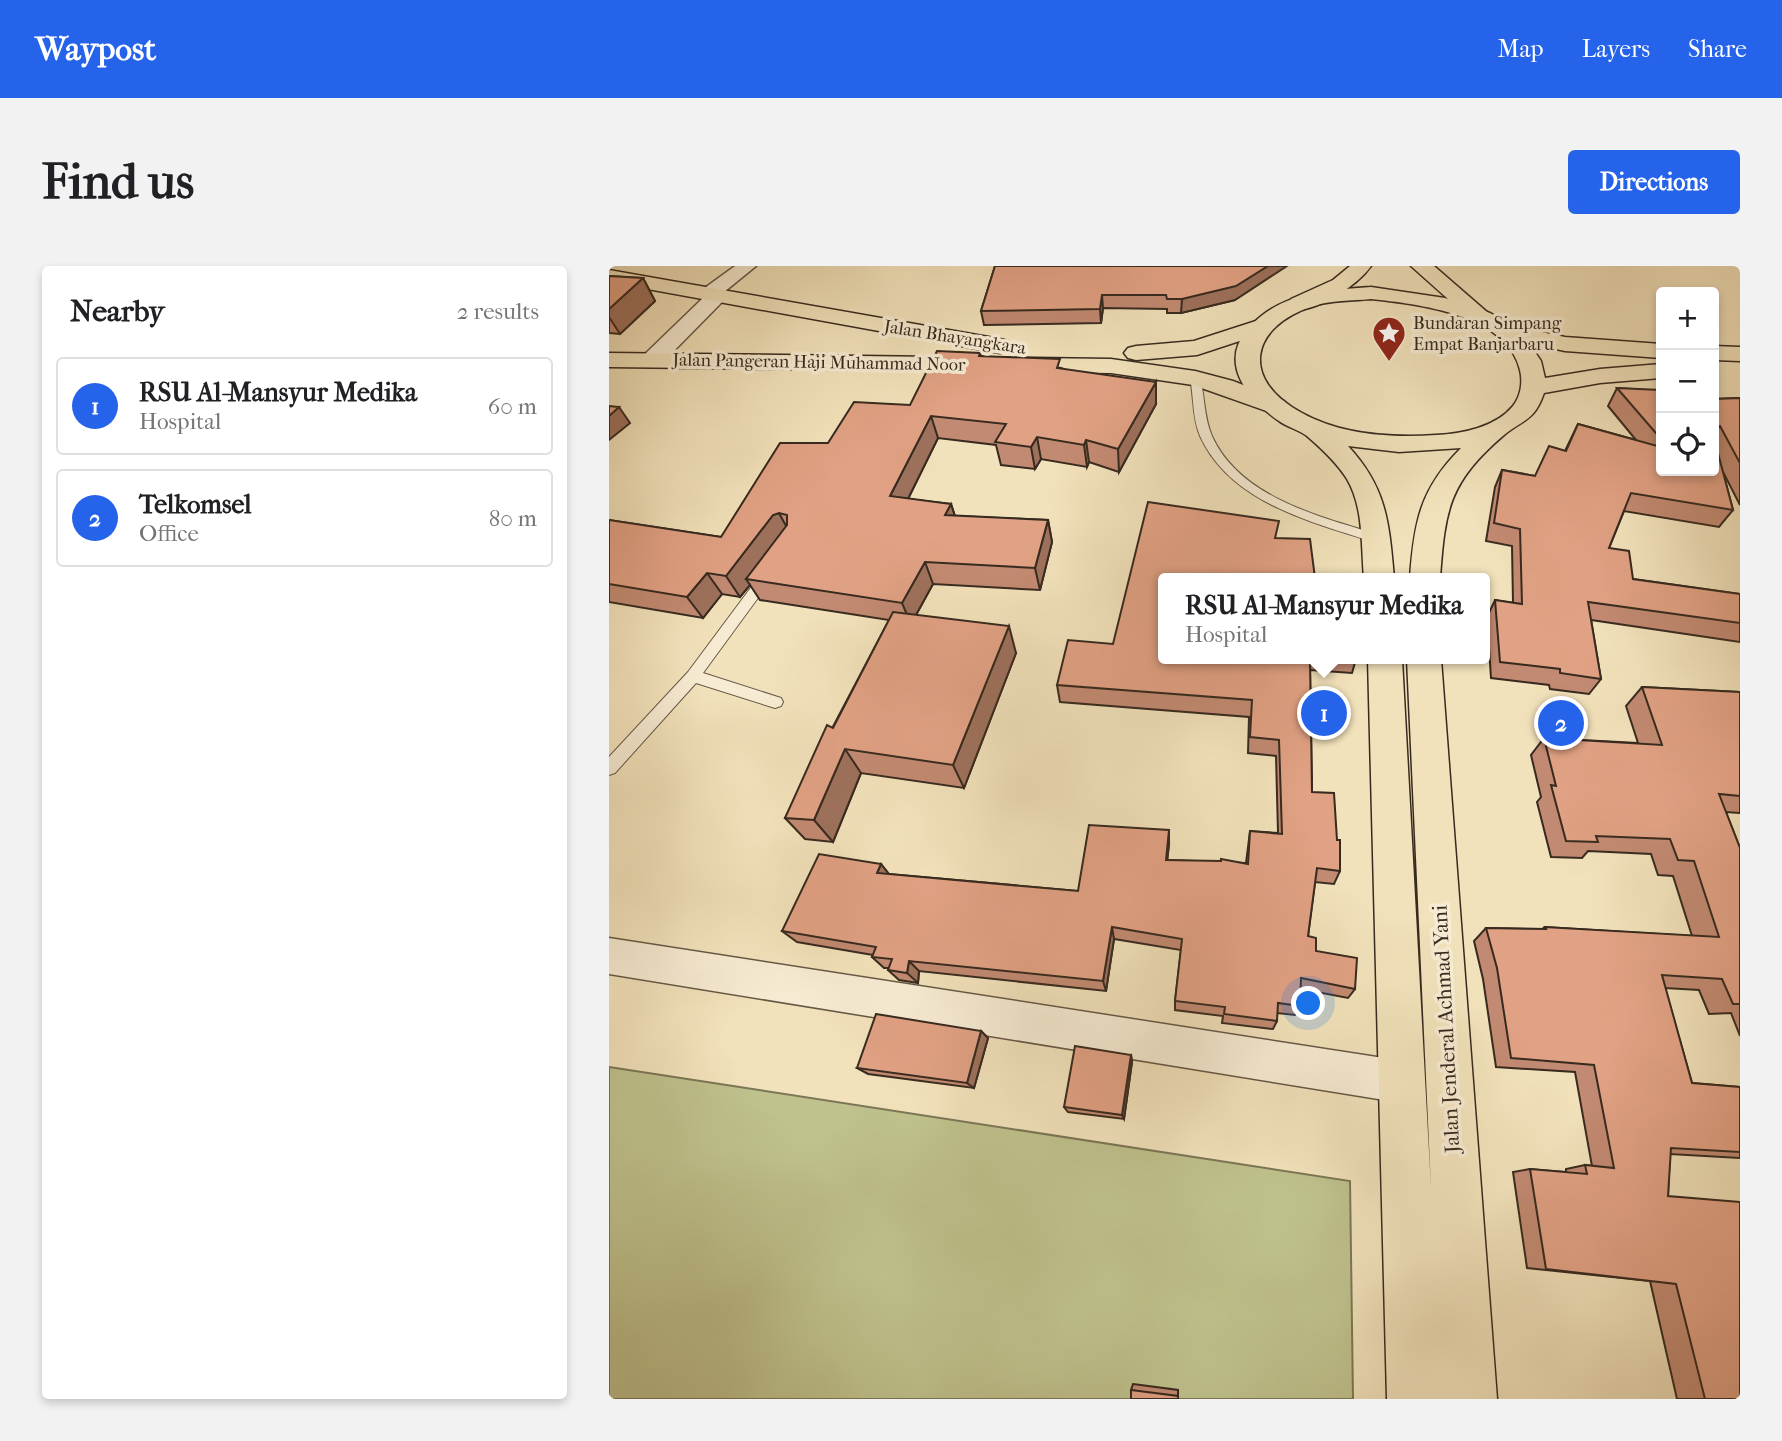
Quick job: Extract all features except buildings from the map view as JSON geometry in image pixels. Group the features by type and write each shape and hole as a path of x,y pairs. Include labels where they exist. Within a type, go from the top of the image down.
{"main road":[{"path":"1361,266 1356,273 1332,289 1259,327 1247,345 1245,365 1255,386 1275,406 1312,427 1347,457 1361,477 1372,503 1378,573"},
{"path":"1421,266 1484,319"},
{"name":"Jalan Bhayangkara","path":"609,276 713,295 978,354 1152,353 1197,348 1259,327"},
{"path":"1299,304 1333,296 1411,296 1450,305 1509,332 1565,344 1656,351"},
{"path":"1425,573 1427,529 1434,501 1446,478 1463,458 1522,411 1534,387 1534,372 1526,353 1509,332"},
{"name":"Jalan Pangeran Haji Muhammad Noor","path":"609,360 978,354 1111,366 1195,378 1275,406"},
{"path":"1719,354 1740,354"},
{"path":"1534,387 1600,376 1656,371"},
{"path":"1719,371 1740,371"},
{"path":"1312,427 1359,441 1410,446 1459,441 1499,428"},
{"name":"Jalan Jenderal Achmad Yani","path":"1385,664 1415,1399"},
{"name":"Jalan Jenderal Achmad Yani","path":"1424,664 1469,1399"}],"street":[{"path":"652,360 713,295 747,266"},
{"path":"609,956 1403,1082"}],"lane":[{"path":"1195,378 1206,439 1249,487 1286,507 1375,538"},
{"path":"609,768 693,676 775,564"},
{"path":"693,676 775,702"}],"green space":[{"path":"609,1067 1350,1181 1353,1399 609,1399"}],"place":[{"name":"Bundaran Simpang Empat Banjarbaru","path":"1389,363"},
{"name":"RSU Al-Mansyur Medika","path":"1324,713"},
{"name":"Telkomsel","path":"1561,723"}]}
